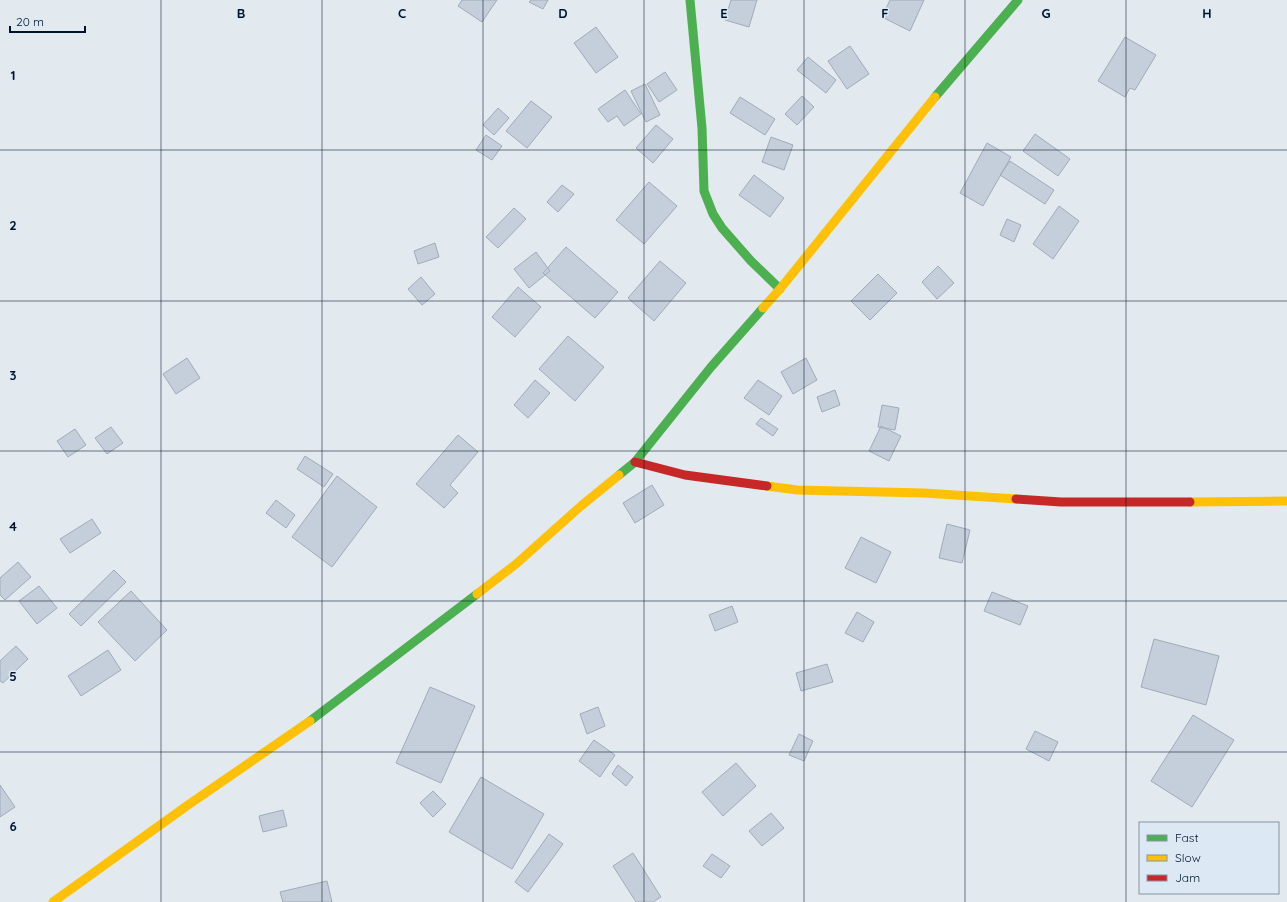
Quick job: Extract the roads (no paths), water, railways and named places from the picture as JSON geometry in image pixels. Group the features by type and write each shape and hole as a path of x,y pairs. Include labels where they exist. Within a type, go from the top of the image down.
{"street":[{"path":"690,0 702,128 704,191 713,214 722,228 751,261 780,289"},
{"path":"53,902 188,805 310,722 516,564 581,506 635,462 711,367 780,289 927,106 1018,0"},
{"path":"635,462 685,475 797,490 924,493 1061,502 1154,503 1287,500"}]}
